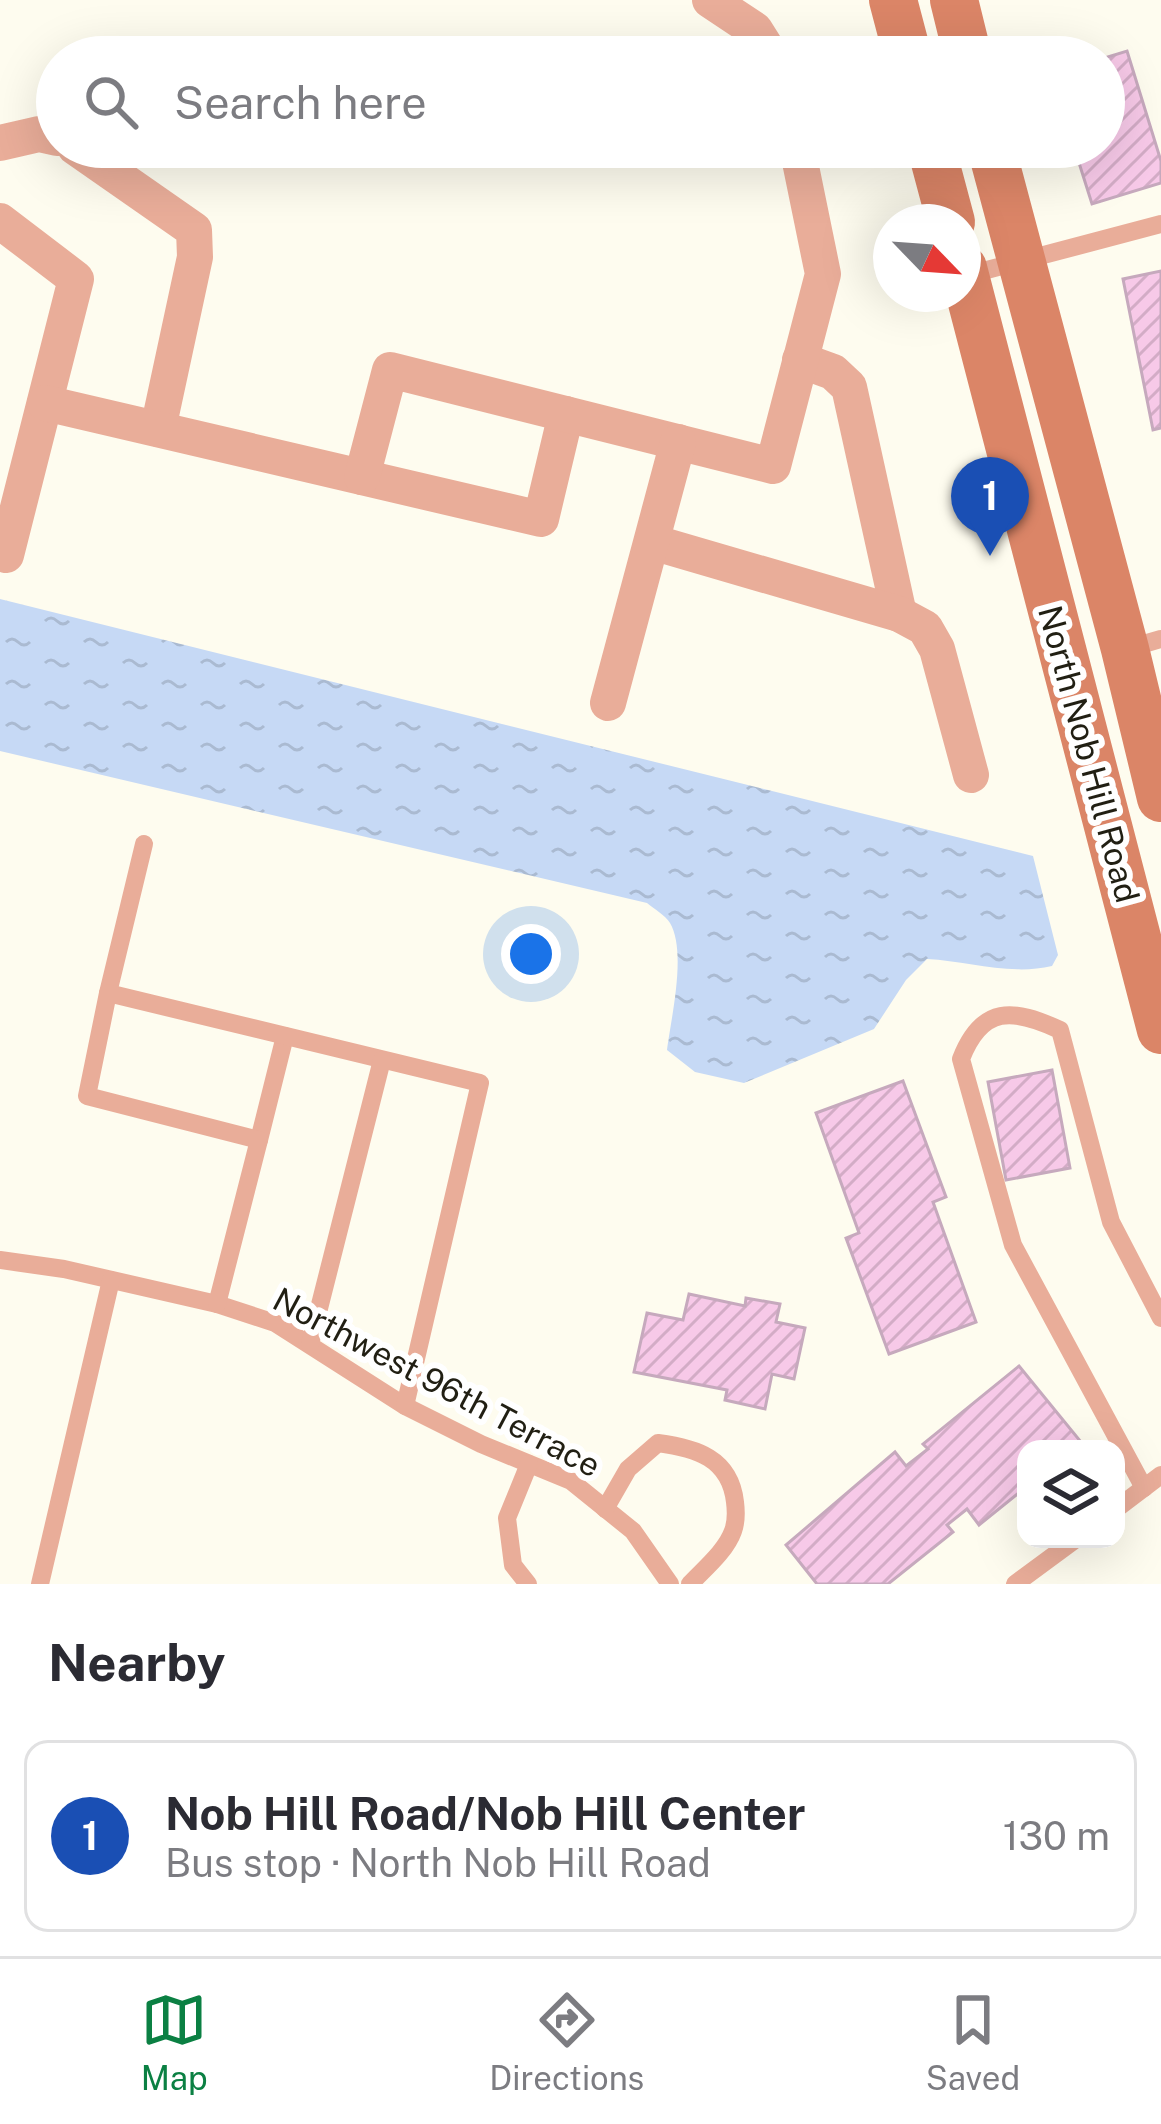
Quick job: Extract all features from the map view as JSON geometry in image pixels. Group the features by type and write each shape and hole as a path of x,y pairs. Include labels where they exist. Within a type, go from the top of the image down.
{"main road":[{"path":"893,0 902,36"},
{"path":"954,0 963,36"},
{"path":"937,168 946,204"},
{"name":"North Nob Hill Road","path":"996,168 1019,260 1143,644 1161,798"},
{"name":"North Nob Hill Road","path":"974,312 1161,1030"}],"street":[{"path":"710,0 759,36"},
{"path":"0,143 36,135"},
{"path":"105,168 194,230 196,257 158,429"},
{"path":"362,477 390,370 773,466 823,274 801,168"},
{"path":"0,220 76,279 6,555"},
{"path":"800,360 833,372 849,387 899,614"},
{"path":"45,404 541,519 566,414"},
{"path":"608,703 678,442"},
{"path":"652,542 899,614 925,628 938,649 971,775"}],"lane":[{"path":"981,268 1161,224"},
{"path":"144,844 87,1096 259,1140"},
{"path":"108,993 480,1083 405,1406"},
{"path":"1144,1488 1012,1244 961,1059 971,1034 992,1017 1029,1016 1060,1030 1111,1222 1161,1318"},
{"path":"217,1304 285,1036"},
{"path":"310,1345 382,1060"},
{"name":"Northwest 96th Terrace","path":"0,1260 64,1269 217,1304 275,1323 405,1406 571,1481 633,1532 670,1584"},
{"path":"40,1584 111,1280"},
{"path":"605,1509 628,1469 658,1443 690,1447 718,1463 732,1485 734,1530 690,1584"},
{"path":"528,1584 513,1565 507,1518 529,1464"},
{"path":"1125,1502 1161,1475"},
{"path":"1016,1584 1064,1548"}],"water":[{"path":"0,599 1033,856 1058,955 1052,966 1037,969 927,959 906,980 874,1029 744,1083 695,1072 667,1050 676,985 675,935 670,923 647,903 0,751"}],"building":[{"path":"1125,52 1161,161 1161,183 1092,204 1081,168 1125,168"},
{"path":"1161,271 1161,428 1153,430 1123,279"},
{"path":"1052,1070 1070,1168 1006,1180 988,1082"},
{"path":"903,1081 946,1197 933,1202 976,1322 889,1354 846,1238 859,1233 816,1113"},
{"path":"689,1294 745,1306 746,1298 780,1304 776,1322 805,1328 794,1379 772,1374 765,1409 725,1400 727,1390 634,1372 647,1313 683,1320"},
{"path":"1019,1366 1079,1440 1017,1440 1017,1494 979,1525 967,1509 947,1525 953,1532 888,1584 817,1584 786,1545 895,1452 906,1466 928,1449 923,1444"}],"place":[{"name":"Nob Hill Road/Nob Hill Center","path":"990,556"}]}
